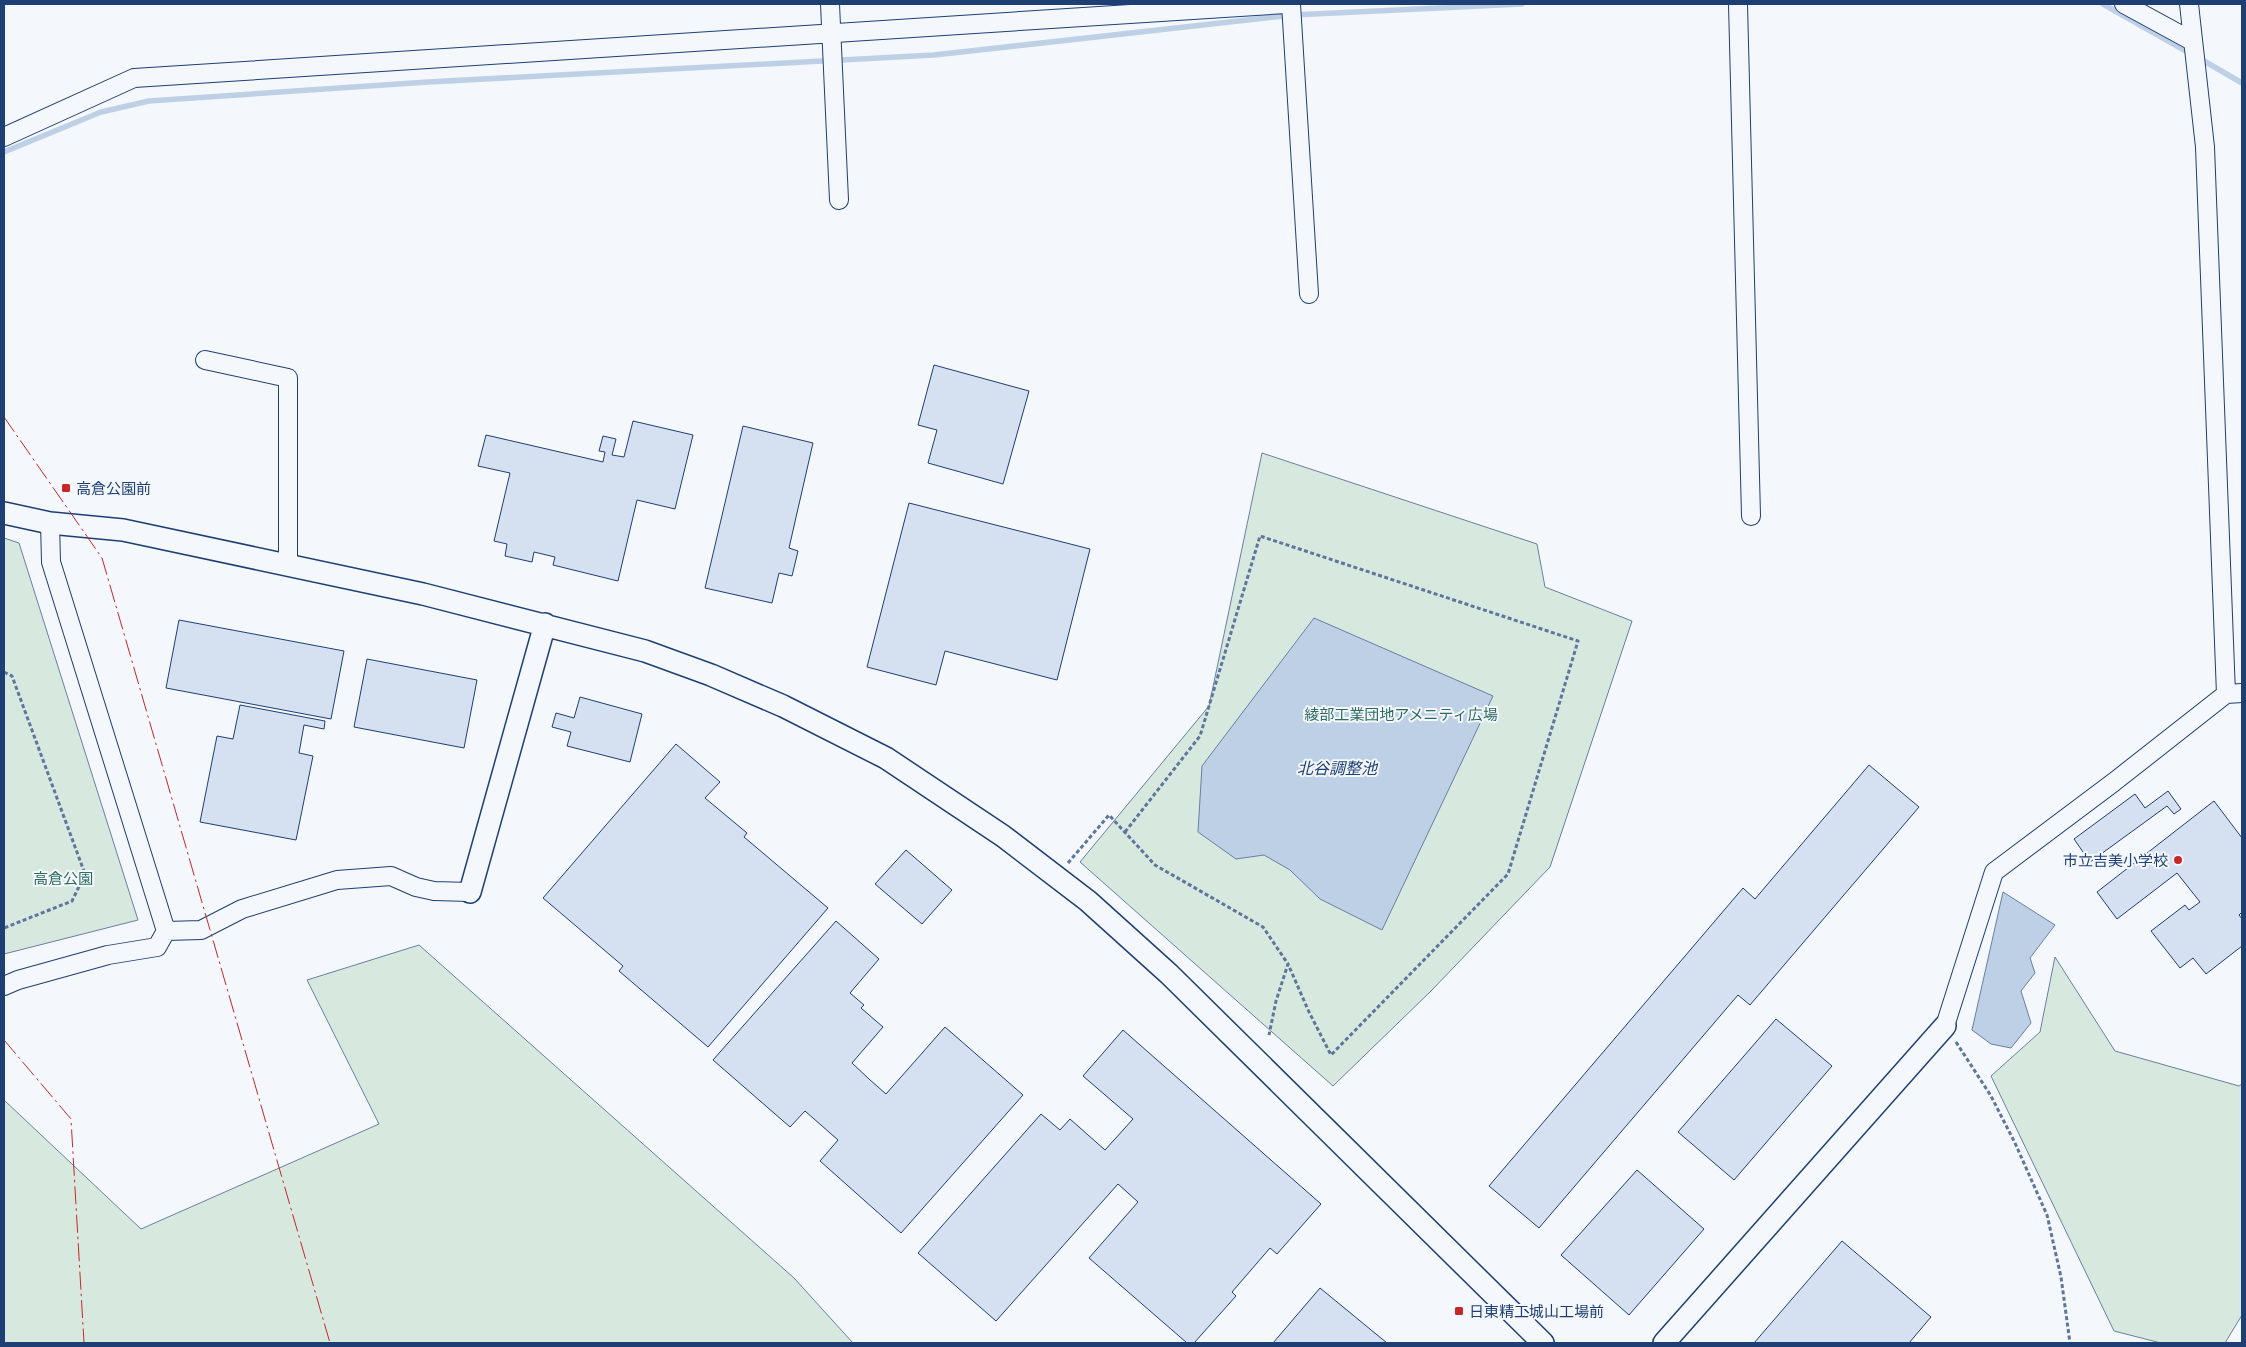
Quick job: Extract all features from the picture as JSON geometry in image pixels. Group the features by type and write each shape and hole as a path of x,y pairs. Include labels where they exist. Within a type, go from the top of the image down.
{"street":[{"path":"830,4 839,200"},
{"path":"4,138 134,78 1286,4"},
{"path":"1291,4 1309,294"},
{"path":"1738,4 1751,516"},
{"path":"2124,4 2192,41"},
{"path":"1664,1343 1945,1026 1994,872 2234,693 2205,146 2189,4"},
{"path":"205,360 288,378 288,565"},
{"path":"4,513 50,523 123,530 423,594 645,651 711,675 792,711 886,758 1003,836 1088,901 1169,974 1543,1343"},
{"path":"4,986 18,980 108,955 157,947 166,931 51,562 50,523"},
{"path":"166,931 201,930 242,909 337,880 391,876 416,887 434,891 470,892 545,624"}],"path":[{"path":"1057,877 1109,815 1155,865 1263,927 1288,964 1309,1012 1331,1055 1508,874 1578,641 1260,536 1200,736 1126,832"},
{"path":"4,672 12,676 22,699 41,756 86,874 72,901 4,928"},
{"path":"1269,1035 1276,1001 1288,964"},
{"path":"1945,1026 1991,1096 2015,1143 2046,1215 2061,1277 2070,1343"}],"green space":[{"name":"綾部工業団地アメニティ広場","path":"1262,453 1537,544 1545,587 1632,621 1550,867 1431,991 1333,1086 1080,862 1209,706"},
{"name":"高倉公園","path":"4,538 19,543 138,920 4,954"},
{"path":"419,945 794,1278 853,1343 4,1343 4,1100 141,1229 379,1124 307,980"},
{"path":"2055,957 2115,1051 2239,1086 2242,1084 2242,1315 2225,1343 2161,1343 2114,1331 1991,1076 2040,1032"}],"water":[{"name":"北谷調整池","path":"1314,618 1493,696 1382,930 1320,899 1290,870 1264,855 1236,859 1198,832 1202,766"},
{"path":"2003,892 2055,925 2030,958 2035,973 2021,991 2031,1023 2011,1048 1991,1044 1972,1030"}],"building":[{"path":"934,365 1029,391 1003,484 928,463 937,430 918,425"},
{"path":"633,421 693,435 675,509 637,500 618,581 553,565 555,557 534,552 532,562 505,556 507,544 494,541 510,473 478,466 486,435 603,462 605,452 599,451 603,436 616,439 612,455 624,457"},
{"path":"743,426 813,443 789,548 798,551 792,576 779,573 772,603 705,588"},
{"path":"909,503 1090,549 1057,680 945,651 936,685 867,667"},
{"path":"179,620 344,651 331,719 166,688"},
{"path":"367,659 477,680 464,748 354,727"},
{"path":"580,697 642,714 630,762 567,746 571,732 552,727 556,713 574,718"},
{"path":"240,705 325,721 324,729 304,725 299,753 313,756 296,840 200,822 217,736 233,739"},
{"path":"676,744 720,782 705,798 747,833 744,837 828,908 708,1047 619,971 623,966 543,898"},
{"path":"1869,765 1919,807 1750,1005 1738,995 1539,1228 1489,1186 1743,888 1755,899"},
{"path":"2168,791 2181,809 2174,814 2167,806 2090,862 2074,839 2135,794 2145,808"},
{"path":"2214,801 2242,838 2242,912 2239,915 2242,919 2242,946 2206,974 2193,958 2180,968 2151,931 2185,905 2189,910 2200,902 2177,873 2117,919 2097,892"},
{"path":"906,850 952,890 922,924 875,884"},
{"path":"836,921 879,959 850,993 864,1005 861,1008 883,1027 852,1063 869,1079 886,1094 945,1027 1023,1095 901,1233 820,1161 838,1140 805,1111 790,1127 713,1060"},
{"path":"1776,1019 1832,1066 1734,1180 1678,1132"},
{"path":"1123,1030 1321,1204 1277,1254 1270,1248 1232,1292 1236,1296 1194,1343 1187,1343 1089,1258 1138,1202 1118,1184 996,1321 918,1253 1041,1114 1060,1130 1070,1119 1105,1150 1133,1119 1083,1076"},
{"path":"1637,1170 1704,1229 1629,1315 1561,1255"},
{"path":"1842,1241 1931,1317 1909,1343 1754,1343"},
{"path":"1320,1288 1387,1343 1273,1343"}],"waterway":[{"path":"4,152 101,112 149,101 428,82 934,55 1293,15 1522,4"},
{"path":"2103,4 2191,54"},
{"path":"2199,58 2242,83"}],"power":[{"path":"4,417 102,558 330,1343"},
{"path":"4,1040 71,1119 84,1343"}],"place":[{"name":"高倉公園前","path":"66,488"},
{"name":"市立吉美小学校","path":"2178,860"},
{"name":"日東精工城山工場前","path":"1459,1311"}]}
